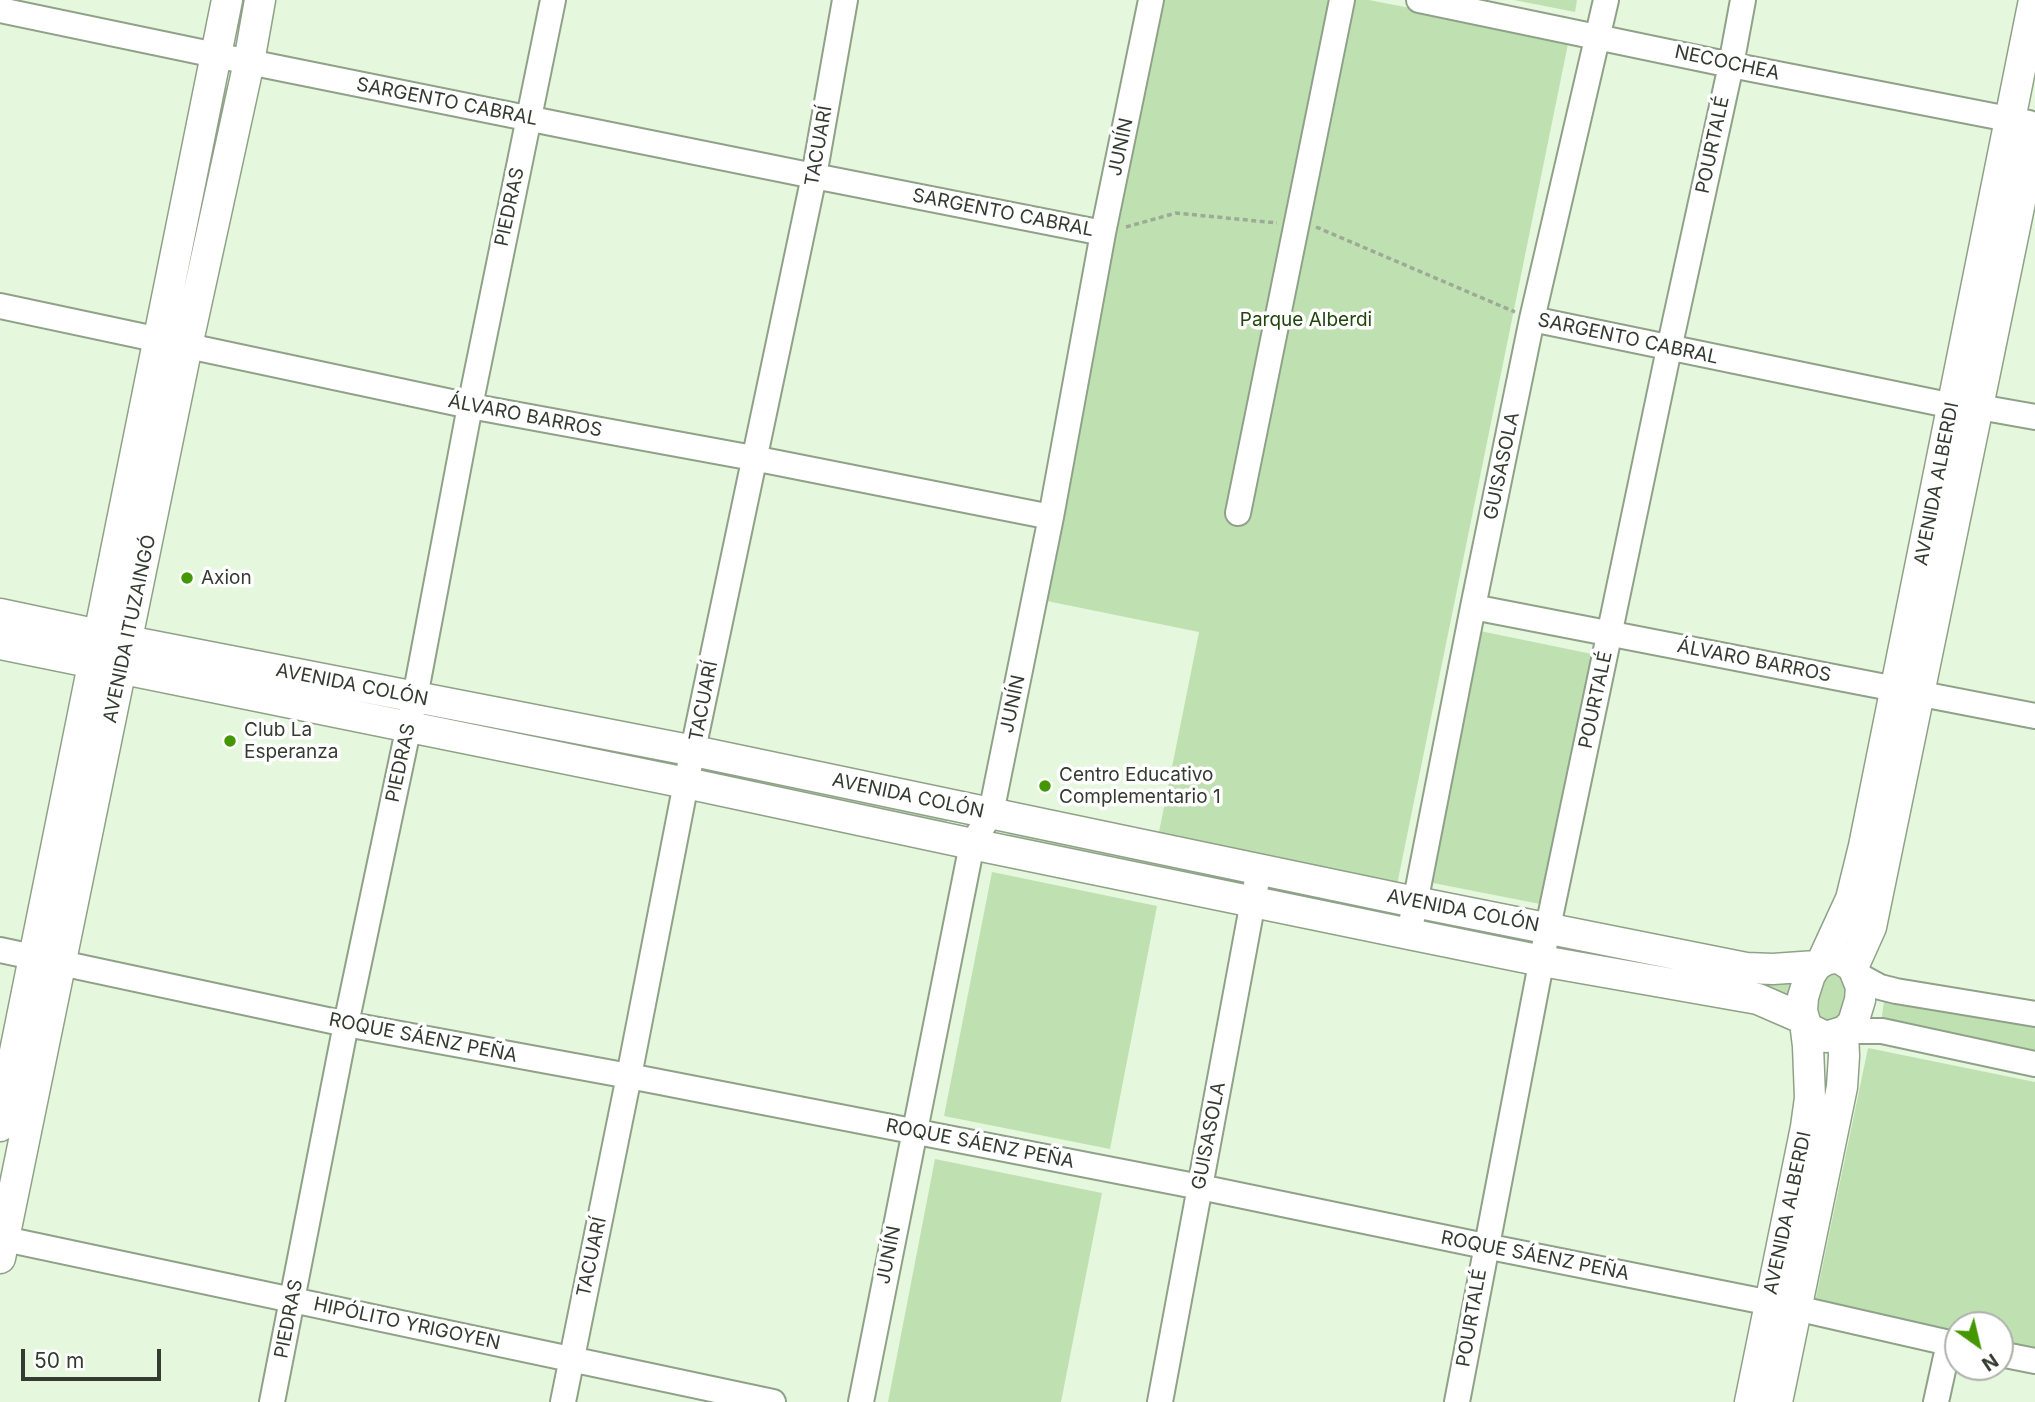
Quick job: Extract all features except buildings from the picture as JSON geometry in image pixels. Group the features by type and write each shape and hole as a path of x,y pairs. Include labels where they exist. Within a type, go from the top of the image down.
{"main road":[{"name":"AVENIDA ITUZAINGÓ","path":"1,1245 48,959 173,343 227,0"},
{"name":"AVENIDA ITUZAINGÓ","path":"173,343 249,62 260,0"},
{"name":"AVENIDA ALBERDI","path":"1856,971 1871,928 1908,690 2027,124 2034,0"},
{"name":"AVENIDA COLÓN","path":"0,614 111,652 409,726 1542,961 1758,999 1804,1020"},
{"name":"AVENIDA COLÓN","path":"0,645 111,652 415,697 694,751 1415,902 1746,968 1773,969 1819,964"},
{"name":"AVENIDA ALBERDI","path":"1819,964 1851,900 1908,690"},
{"path":"1834,958 1841,959 1856,971 1861,987 1853,1023 1844,1032 1826,1037 1809,1029 1804,1020 1803,997 1810,975 1819,964 1834,958"},
{"name":"AVENIDA ITUZAINGÓ","path":"0,1126 48,959"},
{"name":"AVENIDA ALBERDI","path":"1777,1402 1783,1305 1810,1098 1804,1020"},
{"name":"AVENIDA ALBERDI","path":"1750,1402 1783,1305 1842,1087 1844,1032"}],"street":[{"name":"PIEDRAS","path":"272,1402 553,0"},
{"name":"TACUARÍ","path":"563,1402 686,783 814,176 845,0"},
{"name":"JUNÍN","path":"861,1402 972,844 991,813 1051,517 1103,233 1151,0"},
{"path":"1238,513 1342,0"},
{"name":"NECOCHEA","path":"1419,0 2027,124"},
{"name":"GUISASOLA","path":"1409,934 1532,319 1606,0"},
{"name":"POURTALÉ","path":"1457,1402 1548,928 1743,0"},
{"name":"SARGENTO CABRAL","path":"0,10 1103,233"},
{"name":"ÁLVARO BARROS","path":"0,306 470,406 1051,517"},
{"name":"SARGENTO CABRAL","path":"1532,319 1669,349 2035,417"},
{"name":"ÁLVARO BARROS","path":"1473,607 2035,716"},
{"name":"GUISASOLA","path":"1160,1402 1259,869"},
{"name":"ROQUE SÁENZ PEÑA","path":"0,950 346,1024 1200,1187 1485,1247 1783,1305 1944,1342"},
{"path":"1856,971 1880,987 1896,991 2035,1014"},
{"path":"1844,1032 1882,1031 2035,1064"},
{"name":"HIPÓLITO YRIGOYEN","path":"1,1245 293,1300 773,1402"},
{"path":"2014,1356 2035,1361"},
{"path":"1936,1402 1944,1375"}],"path":[{"name":"SARGENTO CABRAL","path":"1103,233 1177,213 1314,226 1532,319"}],"green space":[{"name":"Parque Alberdi","path":"1164,0 1369,0 1569,39 1397,885 1158,837 1199,632 1042,600"},
{"path":"1514,0 1577,0 1575,12"},
{"path":"222,87 228,88 180,321 175,320"},
{"path":"1480,631 1592,654 1540,904 1428,882"},
{"path":"445,714 660,760 659,766 443,720"},
{"path":"733,772 948,818 946,824 731,778"},
{"path":"1011,828 1226,874 1225,881 1009,835"},
{"path":"992,872 1157,906 1110,1149 944,1116"},
{"path":"1289,886 1388,908 1386,915 1287,893"},
{"path":"1566,943 1794,979 1790,1004 1759,987 1565,947"},
{"path":"1835,966 1852,987 1837,1028 1812,1015 1817,979"},
{"path":"1885,994 2035,1026 2035,1054 1949,1037 1899,1021 1881,1023"},
{"path":"1868,1048 2035,1082 2035,1348 2014,1344 2014,1311 1944,1311 1944,1329 1815,1302"},
{"path":"935,1159 1102,1193 1061,1402 888,1402"}],"place":[{"name":"Axion","path":"187,578"},
{"name":"Club La Esperanza","path":"230,741"},
{"name":"Centro Educativo Complementario 1","path":"1045,786"}]}
